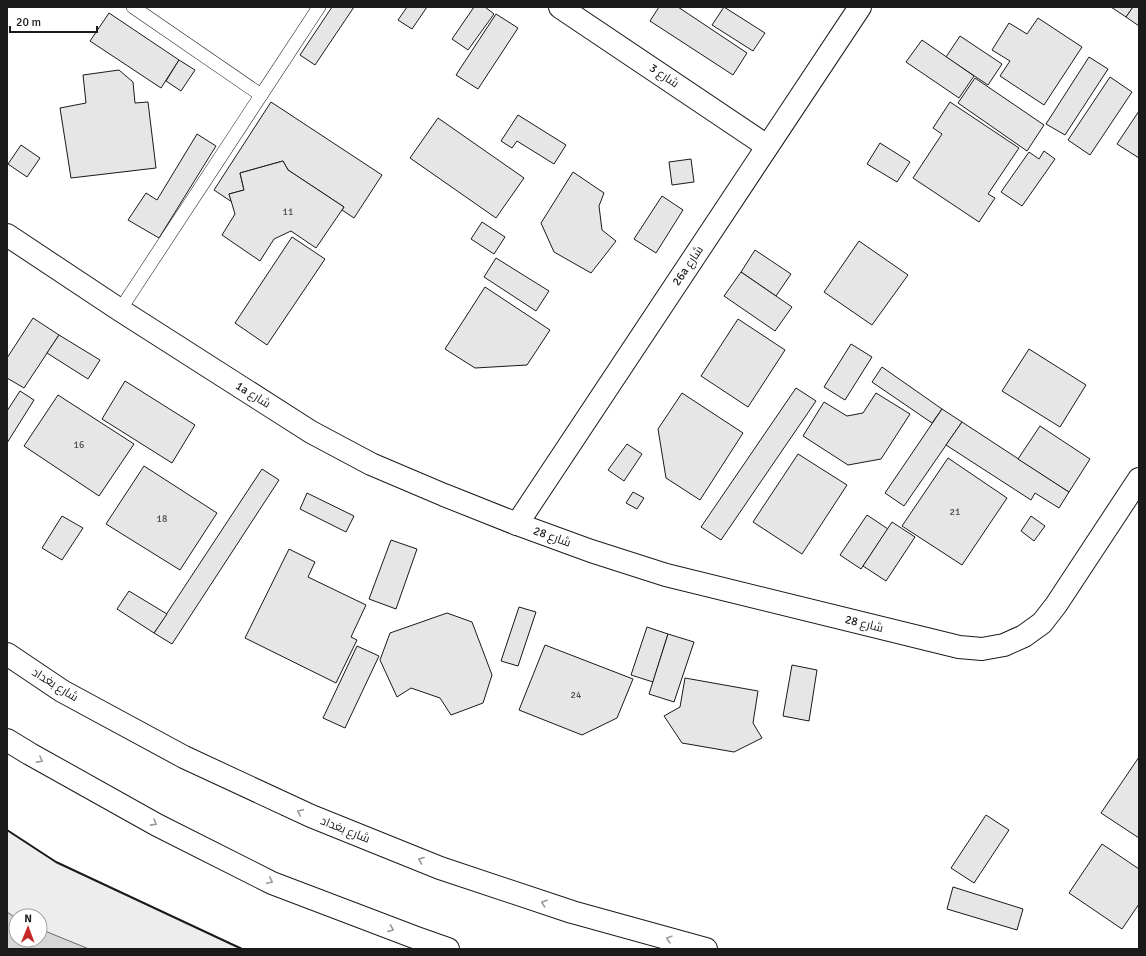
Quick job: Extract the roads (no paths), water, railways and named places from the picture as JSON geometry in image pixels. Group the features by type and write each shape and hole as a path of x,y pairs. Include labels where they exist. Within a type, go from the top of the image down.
{"street":[{"name":"شارع 3","path":"560,7 767,146"},
{"name":"26a شارع","path":"517,524 860,7"},
{"name":"1a شارع","path":"7,235 120,310 311,432 371,464 517,524"},
{"name":"شارع 28","path":"517,524 591,551 666,575 959,647 982,649 1004,645 1011,642 1024,636 1042,623 1056,605 1139,479"},
{"name":"شارع بغداد","path":"7,654 62,691 184,757 311,816 440,868 572,912 706,949"},
{"path":"7,740 157,825 272,882 448,949"}],"lane":[{"path":"134,7 261,95"},
{"path":"120,310 319,7"}]}
